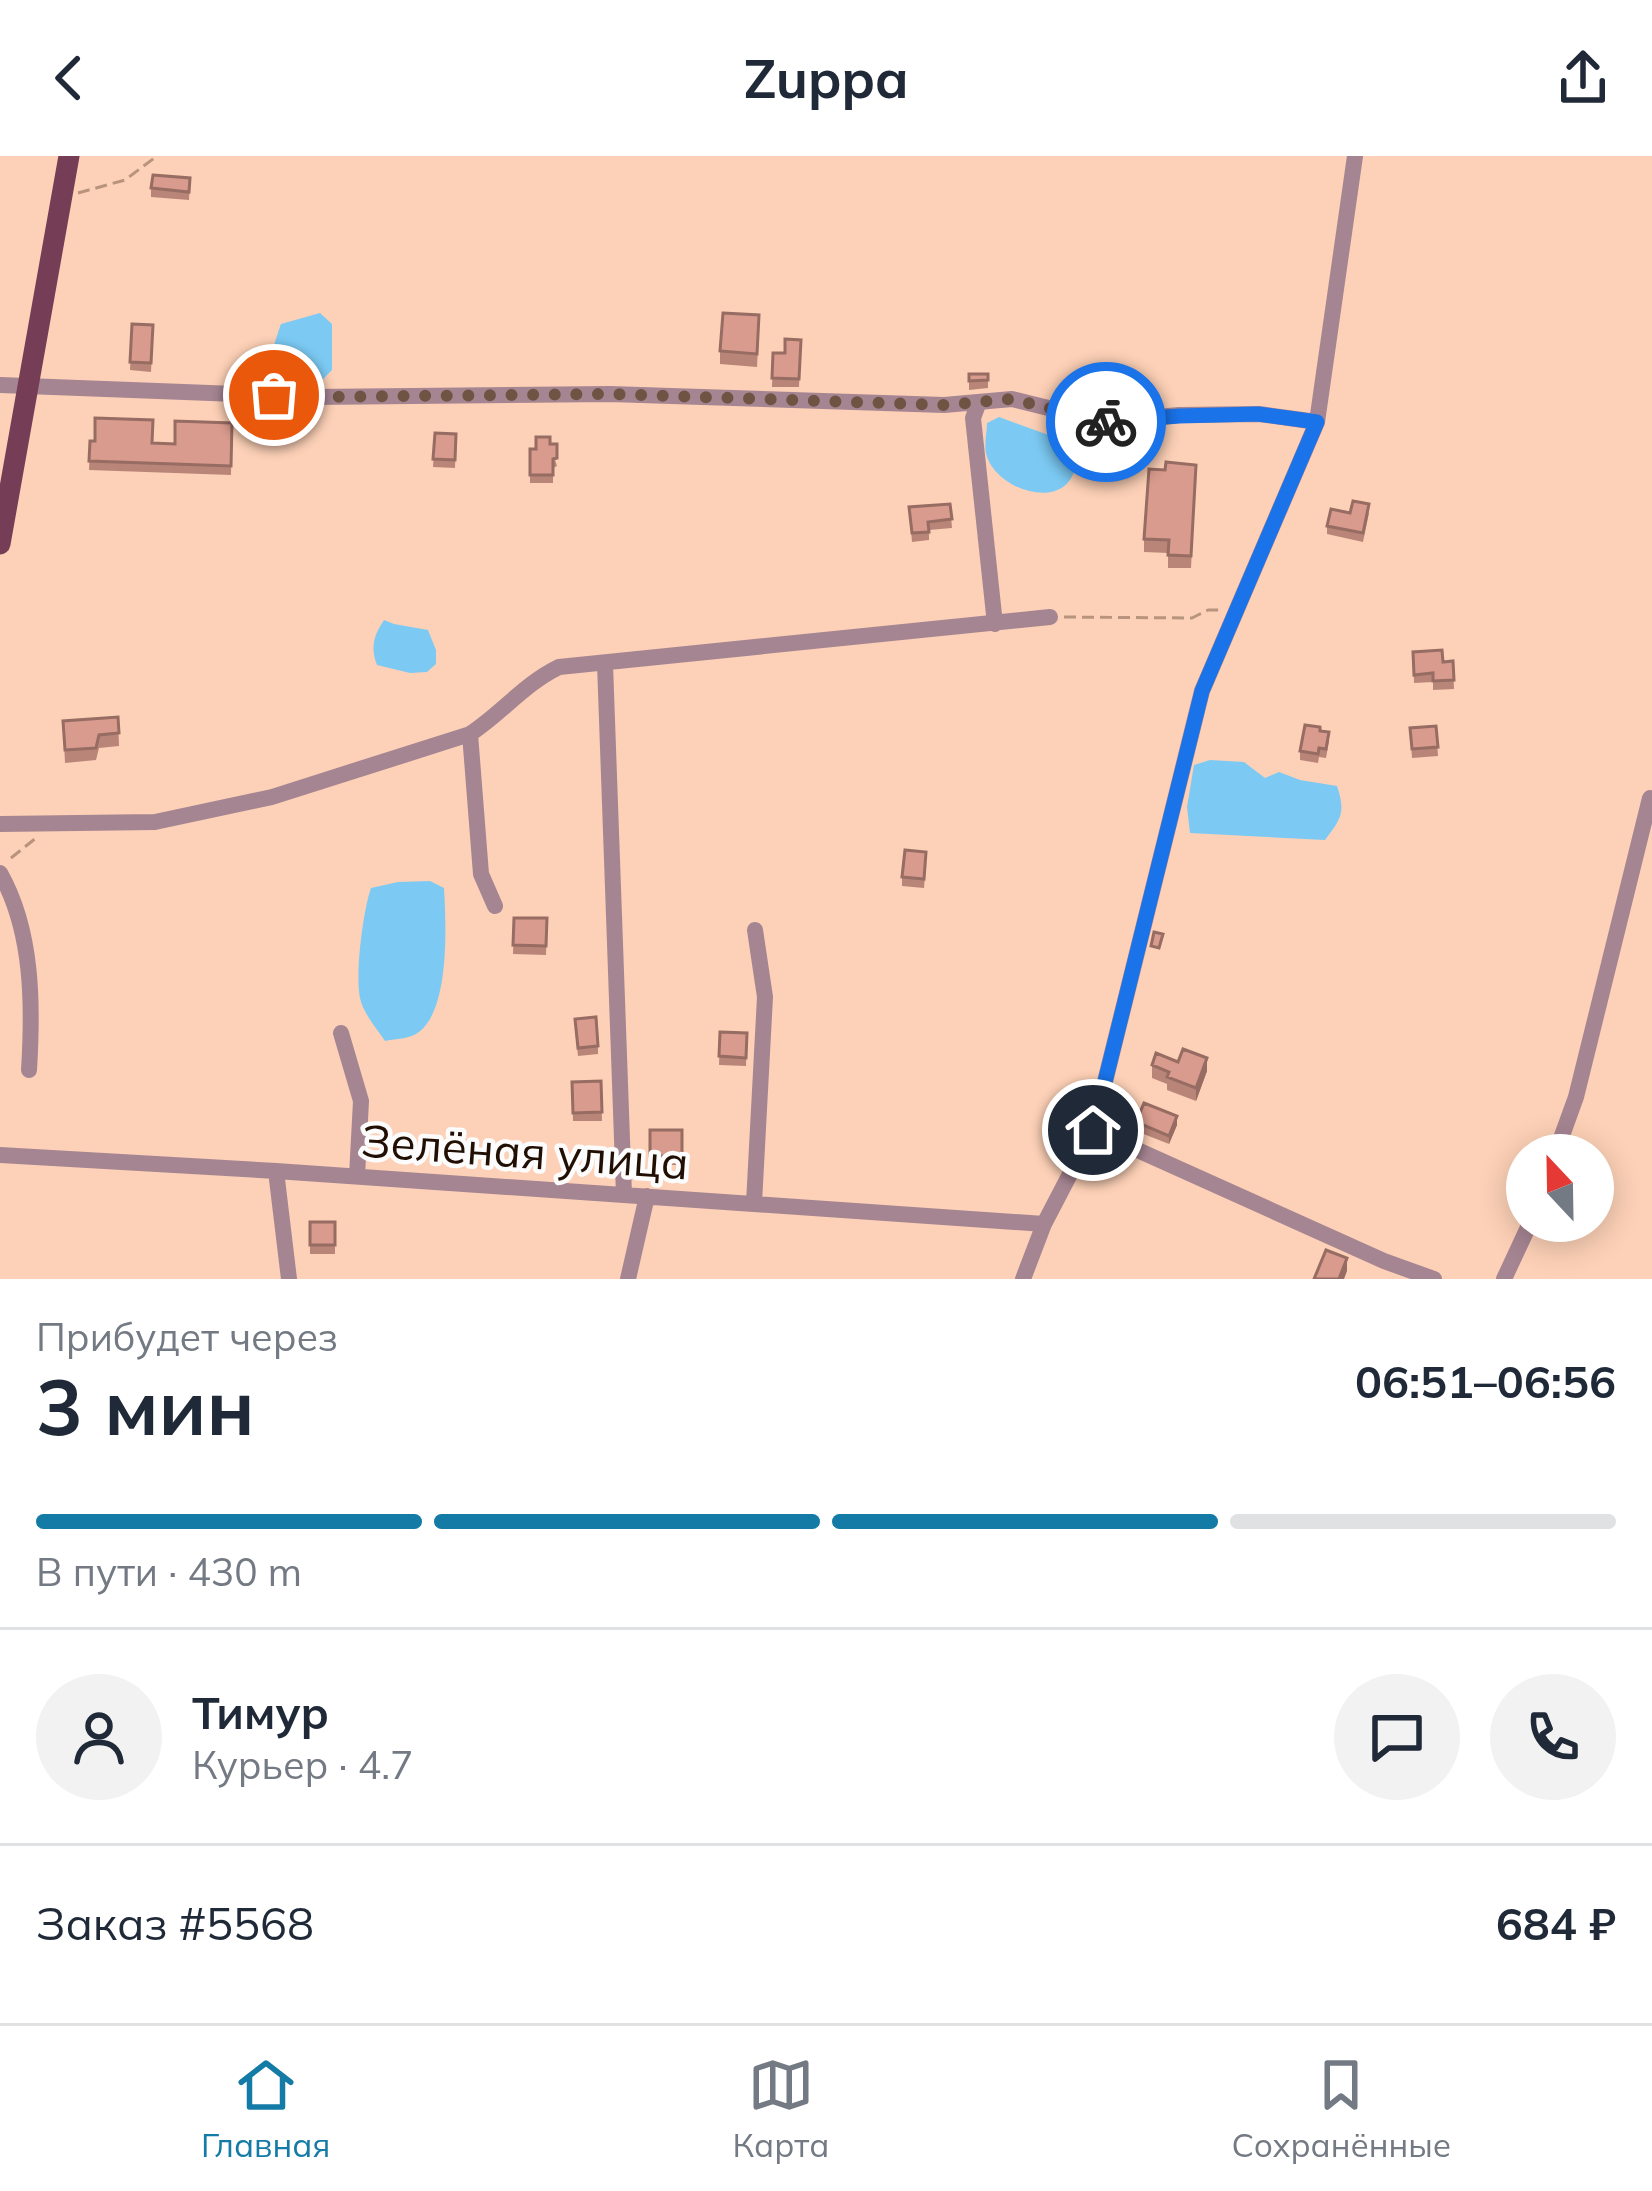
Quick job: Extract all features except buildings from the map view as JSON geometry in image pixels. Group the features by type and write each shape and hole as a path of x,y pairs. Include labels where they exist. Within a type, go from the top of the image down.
{"main road":[{"path":"0,544 69,156"}],"street":[{"path":"1023,1279 1044,1224 1093,1130 1202,691 1317,422 1355,156"},
{"path":"0,386 313,397 610,394 944,405 1012,399 1105,422 1258,414 1317,422"},
{"path":"979,402 973,418 995,624"},
{"path":"0,824 155,822 272,797 470,734 539,677 559,667 1051,617"},
{"path":"605,664 624,1195"},
{"path":"470,734 481,874 495,906"},
{"path":"1563,1134 1650,798"},
{"path":"0,870 12,895 25,955 32,1009 29,1070"},
{"path":"754,1203 765,998 755,930"},
{"path":"341,1033 361,1101 357,1177"},
{"path":"1093,1130 1434,1279"},
{"name":"Зелёная улица","path":"0,1155 1044,1224"},
{"path":"276,1171 289,1279"},
{"path":"628,1279 647,1196"},
{"path":"1504,1279 1521,1242"}],"path":[{"path":"62,195 124,180 157,156"},
{"path":"1051,617 1192,618 1208,610 1236,610"},
{"path":"0,870 55,823"}],"water":[{"path":"320,313 332,324 332,370 321,381 284,388 272,366 281,324"},
{"path":"999,417 1074,448 1075,468 1069,482 1045,493 1015,486 1002,477 985,449 987,423"},
{"path":"384,620 428,630 436,664 427,672 410,673 377,665 374,641"},
{"path":"1210,760 1244,762 1265,778 1279,772 1337,786 1338,821 1325,840 1190,833 1187,807 1194,765"},
{"path":"430,881 444,888 444,968 435,1009 426,1025 411,1036 385,1041 360,998 368,898 371,888"}],"way so far":[{"path":"274,395 610,394 944,405 1012,399 1106,422"}],"route":[{"path":"1093,1130 1202,691 1317,422 1258,414 1106,422"}]}
